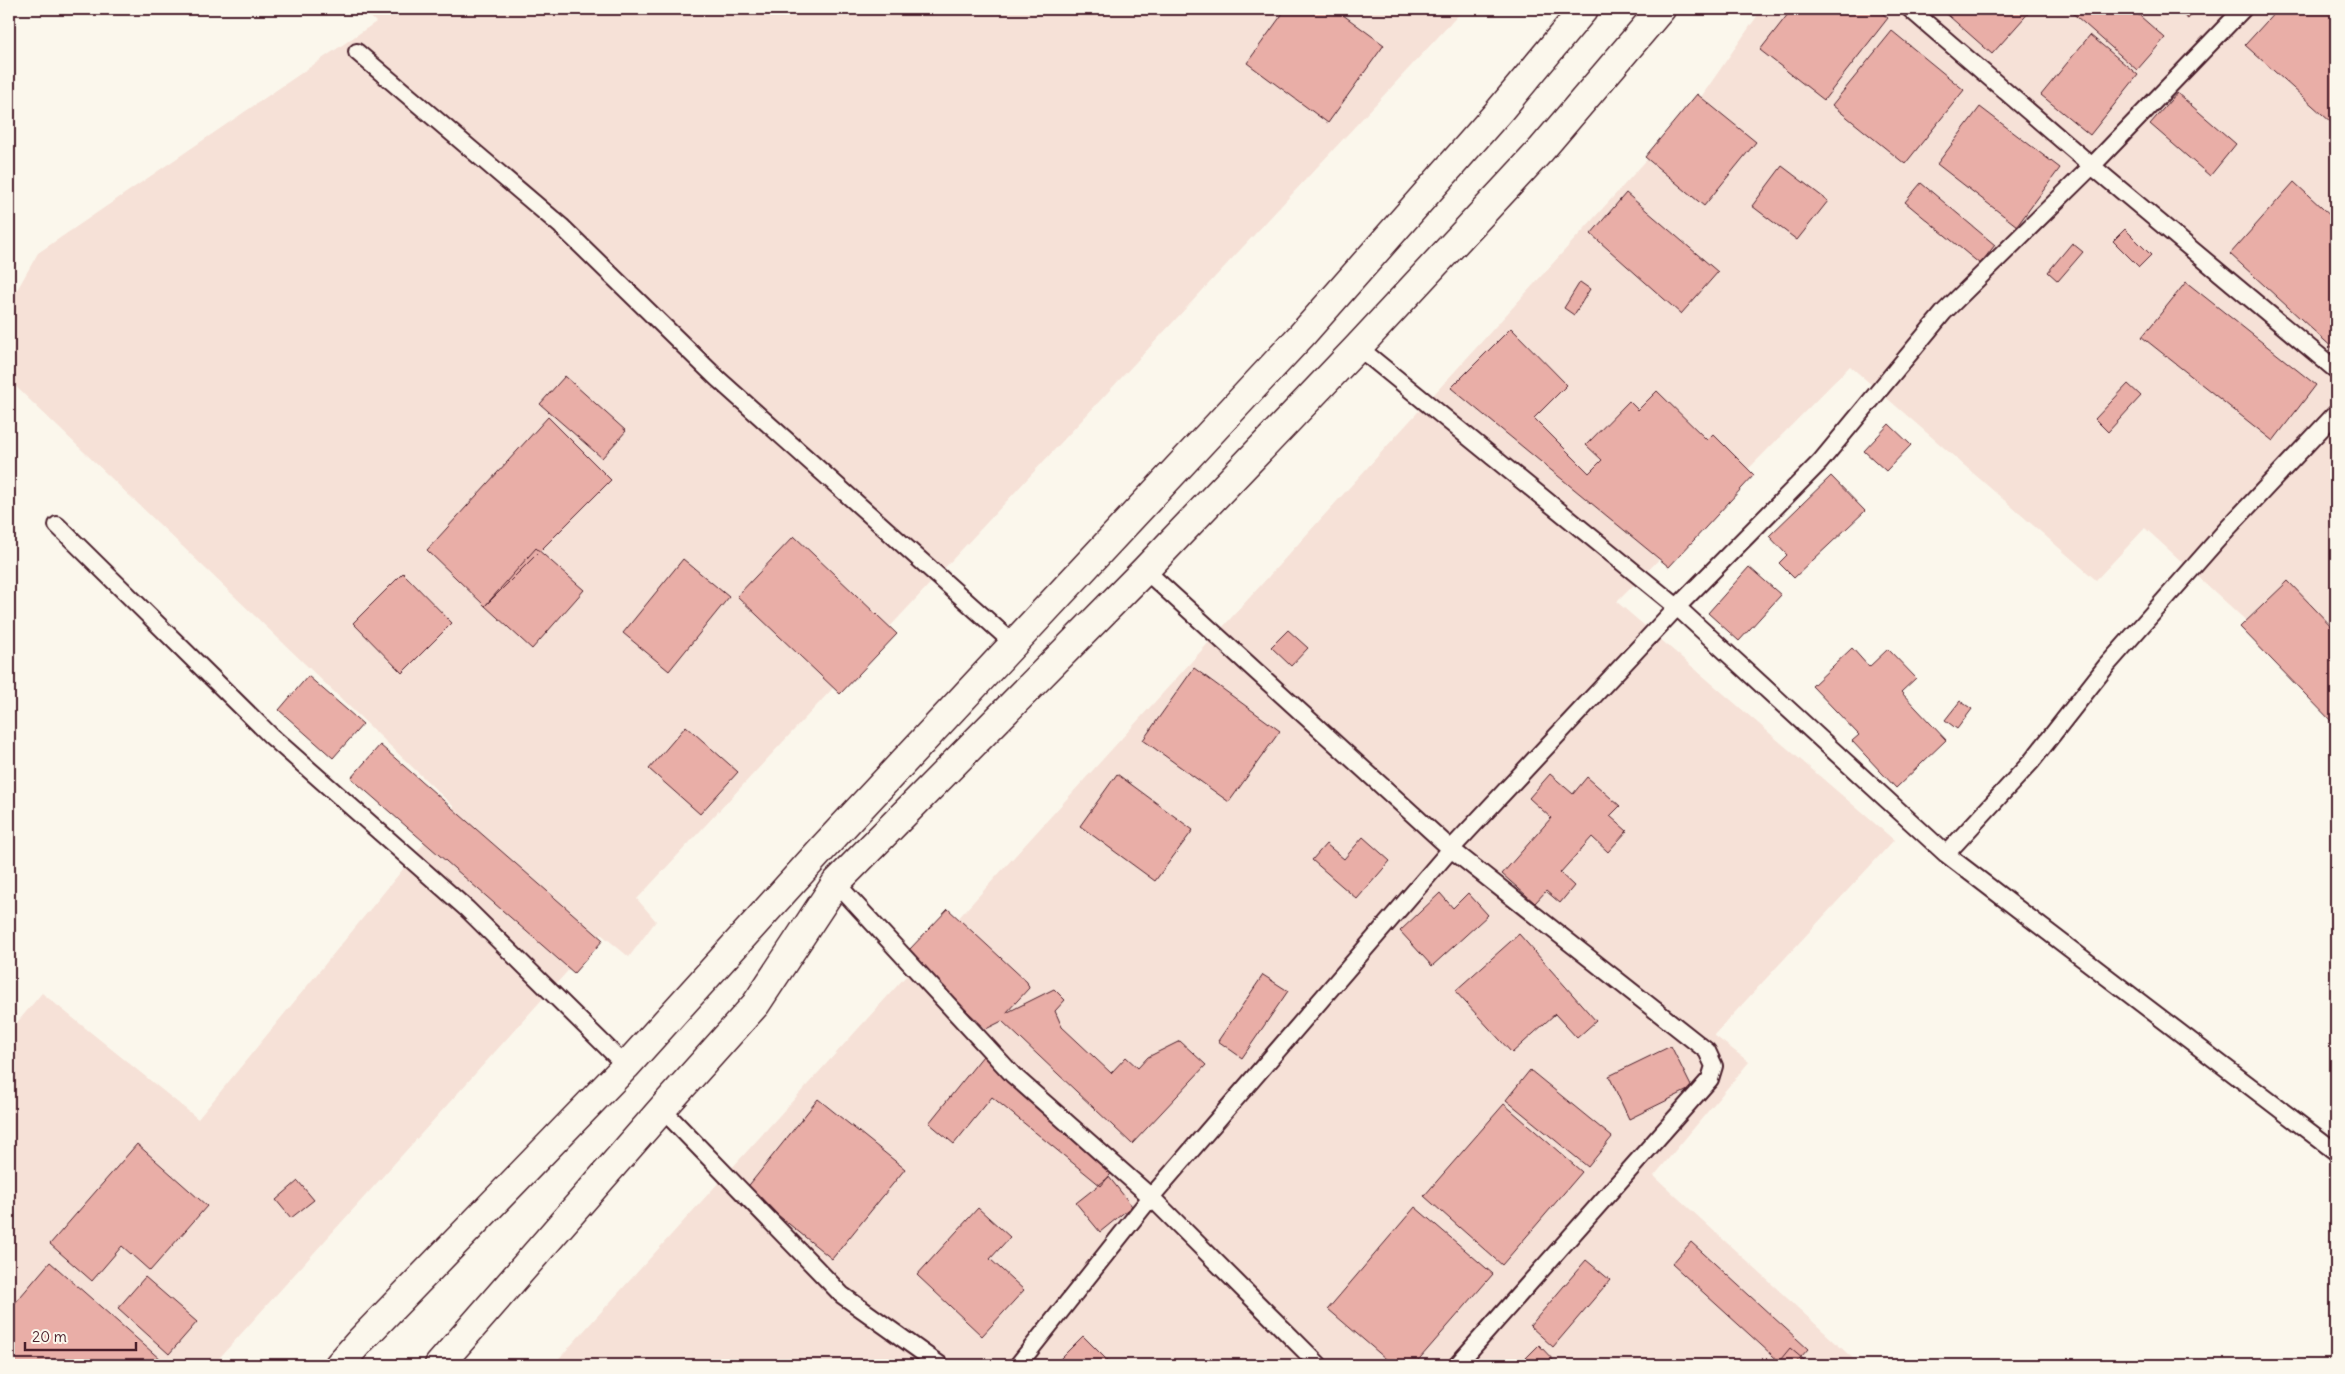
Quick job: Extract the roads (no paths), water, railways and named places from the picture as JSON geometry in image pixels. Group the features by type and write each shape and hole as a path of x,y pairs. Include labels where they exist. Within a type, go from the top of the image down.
{"highway":[{"path":"339,1365 360,1340 626,1066 822,849 1301,336 1493,118 1584,9"},
{"path":"438,1365 756,1004 836,883 1145,570 1358,347 1541,150 1661,9"}],"lane":[{"path":"1910,9 2092,166 2336,370"},
{"path":"1018,1365 1151,1197 1451,849 1677,607 1820,462 1944,312 2092,166 2243,9"},
{"path":"357,52 561,226 717,378 1014,644"},
{"path":"1358,347 1677,607 1946,854 2336,1152"},
{"path":"1946,854 2031,762 2107,665 2214,543 2336,413"},
{"path":"57,525 271,736 467,909 626,1066"},
{"path":"1145,570 1451,849 1707,1051 1714,1066 1710,1080 1457,1365"},
{"path":"836,883 1013,1075 1151,1197 1319,1365"},
{"path":"662,1109 842,1295 940,1365"}]}
